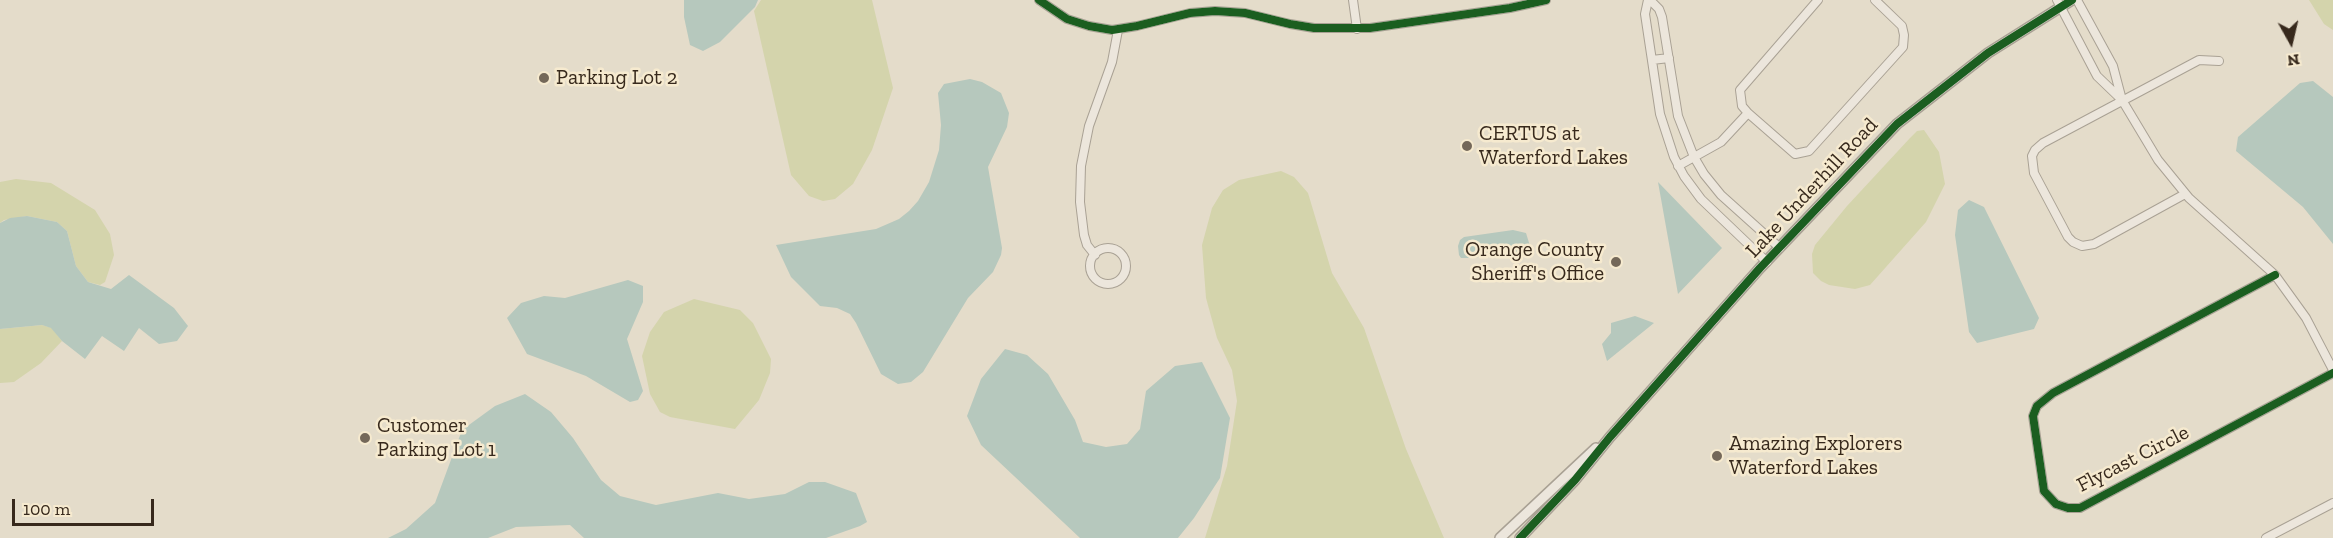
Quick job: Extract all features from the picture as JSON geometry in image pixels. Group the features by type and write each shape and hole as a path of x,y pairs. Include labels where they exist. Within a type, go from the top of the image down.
{"street":[{"path":"1039,0 1059,15 1075,22 1118,30 1190,13 1215,11 1245,13 1308,27 1357,29 1510,8 1546,0"},
{"path":"1353,0 1357,29"},
{"path":"1767,262 1707,206 1691,187 1678,166 1661,121 1645,14 1649,0 1660,10 1678,116 1694,157 1716,189 1780,248"},
{"path":"1818,0 1740,90 1742,106 1748,113 1795,154 1809,151 1904,47 1902,26 1875,0"},
{"name":"Lake Underhill Road","path":"1520,538 1575,480 1610,437 1767,262 1897,124 1988,52 2059,3 2072,0"},
{"path":"2077,0 2114,66 2122,100"},
{"path":"2059,3 2097,76 2122,100 2158,160 2185,194 2275,276 2306,318 2333,372"},
{"path":"1095,255 1089,248 1084,235 1080,202 1081,166 1089,126 1112,62 1118,30"},
{"path":"1652,60 1669,58"},
{"path":"2185,194 2094,244 2082,246 2068,237 2031,164 2034,153 2043,143 2199,60 2219,61"},
{"path":"1678,166 1721,142 1748,113"},
{"path":"1106,248 1120,253 1126,261 1123,276 1111,284 1096,280 1090,266 1095,255 1106,248"},
{"name":"Flycast Circle","path":"2275,276 2053,393 2037,406 2033,416 2041,478 2048,497 2056,504 2068,508 2080,508 2333,372"},
{"name":"Lake Underhill Road","path":"1500,538 1581,461 1610,437"},
{"path":"2266,538 2333,503"}],"green space":[{"path":"761,0 872,0 893,88 872,150 853,184 835,199 823,201 809,196 791,175 754,11"},
{"path":"2309,0 2333,0 2333,30 2324,24"},
{"path":"1924,130 1939,152 1945,184 1926,222 1870,285 1855,289 1829,285 1821,281 1813,273 1812,254 1815,245 1847,206 1910,138 1917,131"},
{"path":"1281,171 1294,177 1308,193 1332,273 1364,328 1406,449 1444,538 1205,538 1227,466 1237,401 1232,370 1217,338 1206,298 1202,245 1212,208 1223,190 1239,180"},
{"path":"16,179 51,183 95,210 110,234 114,255 105,282 100,285 88,282 76,266 67,231 57,222 27,216 4,220 0,223 0,182"},
{"path":"694,299 740,310 753,323 771,359 770,373 759,400 735,429 670,417 660,412 650,394 642,356 650,332 664,312"},
{"path":"42,325 52,328 62,341 41,363 14,382 0,383 0,329"}],"shaded area":[{"path":"684,0 758,0 755,7 720,42 703,51 690,45 684,17"},
{"path":"970,79 982,82 1001,93 1009,113 1007,127 988,167 1002,248 1001,255 993,272 968,298 923,372 911,382 898,384 881,374 850,314 837,308 820,306 791,277 776,245 876,229 899,219 909,211 929,182 939,150 941,125 938,93 944,84"},
{"path":"2313,81 2333,97 2333,244 2303,207 2236,151 2238,137 2300,83"},
{"path":"1658,182 1722,248 1678,294"},
{"path":"1969,200 1984,207 2039,318 2034,329 1977,343 1969,332 1955,235 1958,210"},
{"path":"27,216 57,222 67,231 76,266 88,282 111,289 129,275 174,308 188,326 177,341 159,344 139,328 124,351 102,336 85,359 62,341 51,328 42,325 0,329 0,223 10,218"},
{"path":"1513,230 1526,233 1530,246 1528,250 1473,258 1461,258 1459,255 1458,246 1464,237"},
{"path":"628,280 643,286 643,302 627,339 643,391 638,400 630,402 586,376 527,354 507,318 521,303 544,296 565,298"},
{"path":"1635,316 1654,323 1607,361 1602,344 1611,333 1611,323"},
{"path":"1005,349 1027,355 1048,374 1075,420 1083,442 1106,447 1127,444 1140,429 1146,391 1175,366 1202,362 1230,418 1220,478 1178,538 1080,538 981,445 967,416 981,379"},
{"path":"525,394 551,412 573,438 601,480 620,496 656,505 718,493 749,499 785,494 809,482 825,482 856,493 867,522 826,538 584,538 570,525 516,527 488,538 388,538 406,529 435,503 462,430 495,406"}],"cycle path":[{"path":"1039,0 1067,19 1112,30 1190,13 1215,11 1245,13 1314,28 1370,28 1510,8 1546,0"},
{"path":"1520,538 1575,480 1610,437 1760,268 1897,124 1988,53 2072,0"},
{"path":"2275,275 2053,393 2037,406 2033,416 2044,491 2056,504 2068,508 2080,508 2333,373"}],"place":[{"name":"Parking Lot 2","path":"544,78"},
{"name":"CERTUS at Waterford Lakes","path":"1467,146"},
{"name":"Orange County Sheriff's Office","path":"1616,262"},
{"name":"Customer Parking Lot 1","path":"365,438"},
{"name":"Amazing Explorers Waterford Lakes","path":"1717,456"}]}
